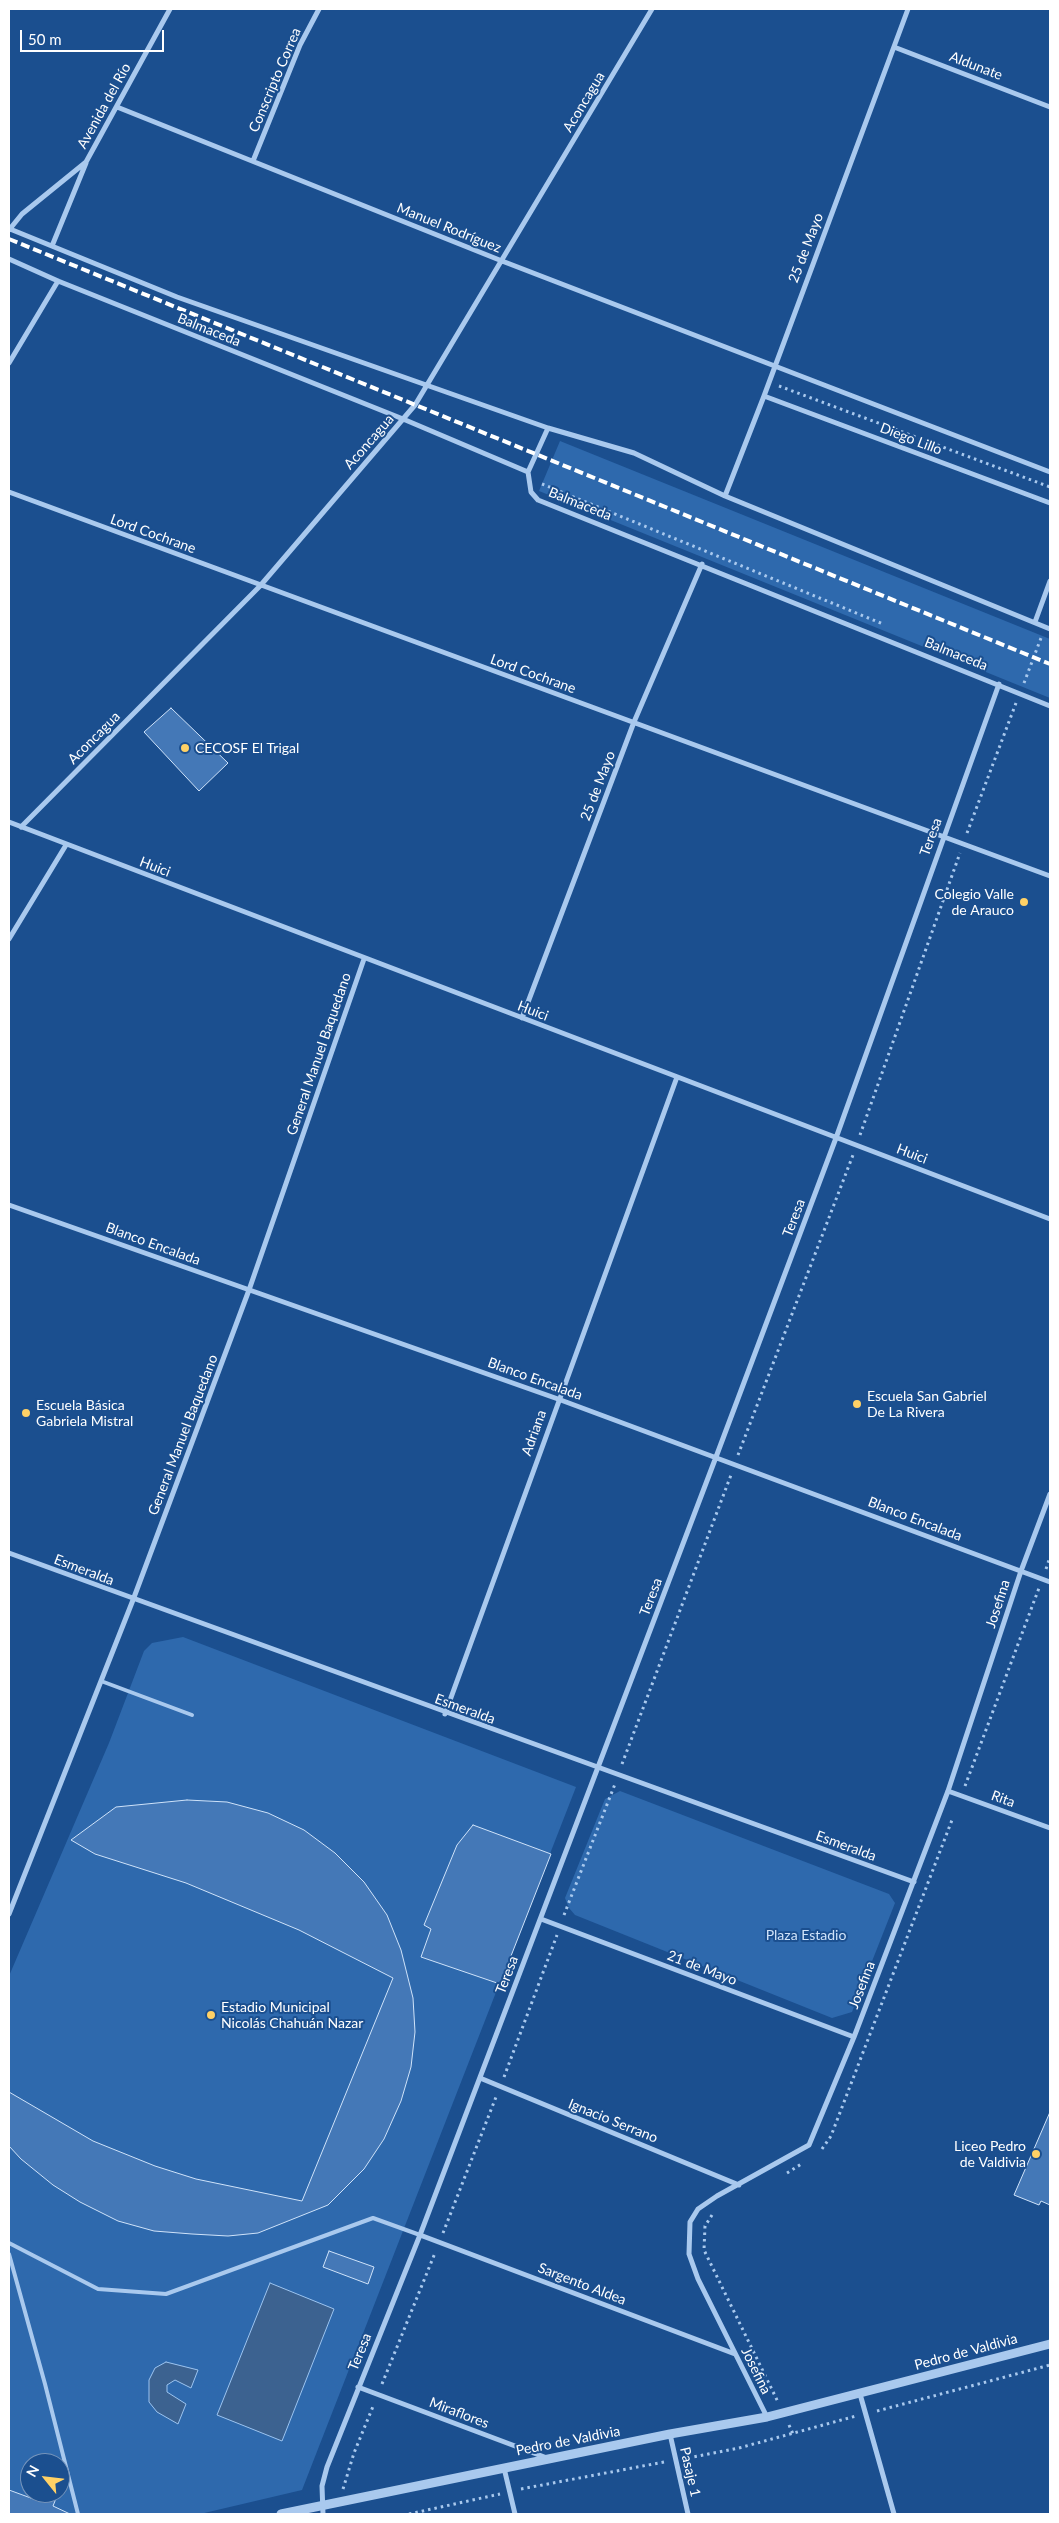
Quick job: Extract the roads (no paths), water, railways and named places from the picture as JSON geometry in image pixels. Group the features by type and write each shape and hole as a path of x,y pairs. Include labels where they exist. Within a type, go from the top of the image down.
{"street":[{"name":"Avenida del Río","path":"52,246 86,162 170,9"},
{"name":"Conscripto Correa","path":"253,161 300,45 319,9"},
{"name":"Aconcagua","path":"21,827 260,586 403,419 426,386 502,262 652,9"},
{"name":"25 de Mayo","path":"725,496 908,9"},
{"name":"Aldunate","path":"894,47 1050,107"},
{"name":"Manuel Rodríguez","path":"117,107 502,262 774,365"},
{"name":"Avenida del Río","path":"9,230 22,214 86,162"},
{"name":"Balmaceda","path":"9,230 177,297 426,386 548,428 634,453 725,496 1048,628"},
{"name":"Balmaceda","path":"9,259 58,281 403,419 528,475 530,492 538,500 702,564 1050,706"},
{"path":"9,363 58,281"},
{"name":"Diego Lillo","path":"774,365 1050,472"},
{"name":"Diego Lillo","path":"764,396 1050,503"},
{"path":"528,475 548,428"},
{"name":"Lord Cochrane","path":"9,492 1050,876"},
{"name":"25 de Mayo","path":"522,1018 634,722 702,564"},
{"path":"1035,622 1050,581"},
{"name":"Teresa","path":"323,2514 321,2505 322,2486 327,2467 420,2235 716,1457 836,1138 999,684"},
{"name":"Huici","path":"9,822 66,846 1050,1219"},
{"path":"9,939 66,846"},
{"name":"General Manuel Baquedano","path":"9,1911 133,1600 249,1290 364,959"},
{"name":"Adriana","path":"445,1714 558,1399 677,1077"},
{"name":"Blanco Encalada","path":"9,1204 558,1399 1050,1582"},
{"name":"Josefina","path":"767,2417 698,2279 688,2254 690,2222 698,2209 717,2196 810,2145 854,2038 948,1791 1021,1571 1050,1494"},
{"name":"Esmeralda","path":"9,1553 445,1714 914,1882"},
{"name":"Rita","path":"948,1791 1050,1828"},
{"name":"21 de Mayo","path":"541,1919 854,2038"},
{"name":"Ignacio Serrano","path":"480,2078 739,2185"},
{"name":"Sargento Aldea","path":"420,2235 735,2355"},
{"name":"Pedro de Valdivia","path":"281,2514 670,2434 767,2417 1050,2344"},
{"name":"Miraflores","path":"358,2387 551,2459"},
{"path":"860,2394 894,2514"},
{"name":"Pasaje 1","path":"670,2434 688,2514"},
{"path":"504,2468 515,2514"}],"lane":[{"path":"101,1680 192,1715"},
{"path":"9,2243 98,2289 166,2294 373,2218 420,2235"},
{"path":"9,2254 78,2514"}],"railway":[{"path":"9,239 1050,664"}],"place":[{"name":"CECOSF El Trigal","path":"185,748"},
{"name":"Colegio Valle de Arauco","path":"1024,902"},
{"name":"Escuela San Gabriel De La Rivera","path":"857,1404"},
{"name":"Escuela Básica Gabriela Mistral","path":"26,1413"},
{"name":"Estadio Municipal Nicolás Chahuán Nazar","path":"211,2015"},
{"name":"Liceo Pedro de Valdivia","path":"1036,2154"}],"park label":[{"name":"Plaza Estadio","path":"806,1935"}]}
